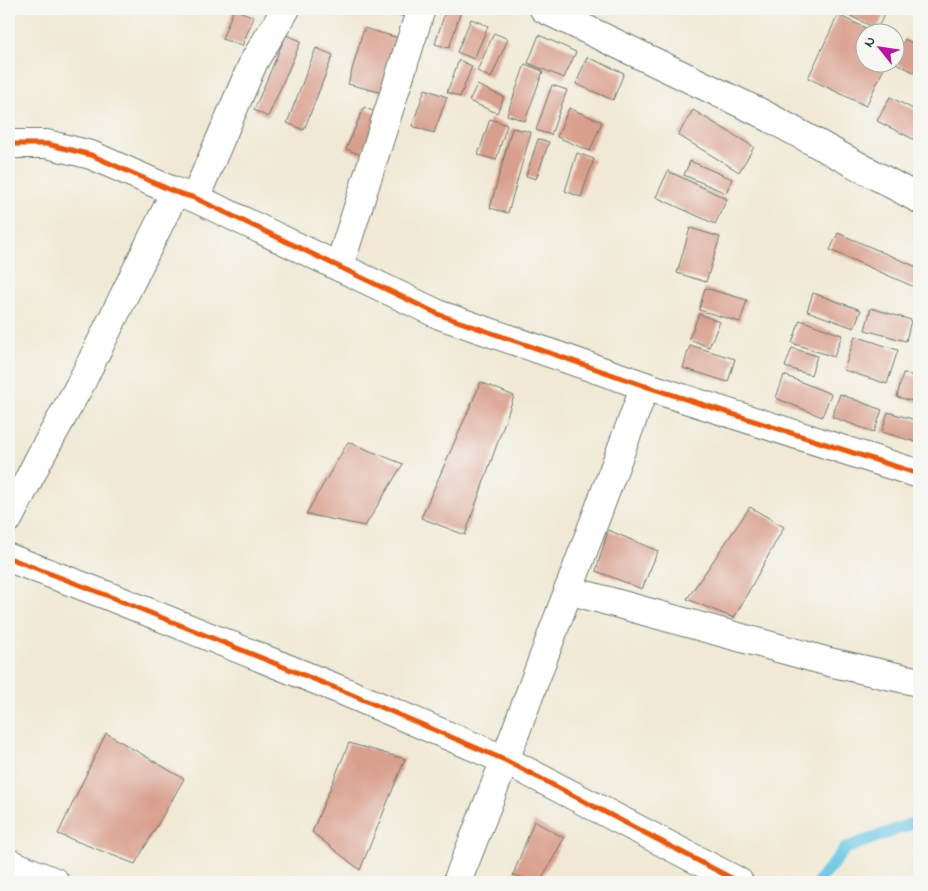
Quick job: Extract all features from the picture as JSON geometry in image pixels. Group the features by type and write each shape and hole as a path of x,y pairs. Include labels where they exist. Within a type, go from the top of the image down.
{"street":[{"path":"9,518 40,457 185,195 254,60 286,9"},
{"path":"338,267 421,9"},
{"path":"544,9 761,113 919,199"},
{"path":"9,144 47,144 91,155 185,195 440,315 645,386 919,474"},
{"path":"457,882 505,760 645,386"},
{"path":"9,558 106,595 343,691 505,760 739,882"},
{"path":"568,590 829,662 919,682"},
{"path":"9,863 55,882"}],"building":[{"path":"234,9 254,17 242,46 222,39"},
{"path":"384,9 407,9 404,17"},
{"path":"446,9 461,11 449,48 435,44"},
{"path":"836,9 887,9 880,22 863,22"},
{"path":"838,15 856,24 856,72 882,72 866,106 808,78"},
{"path":"471,19 488,26 474,59 457,52"},
{"path":"364,28 399,38 383,93 348,84"},
{"path":"494,33 508,39 491,78 477,71"},
{"path":"286,35 301,41 268,117 254,110"},
{"path":"539,35 576,52 564,78 528,63"},
{"path":"906,40 919,47 919,75 906,68"},
{"path":"316,48 333,55 304,130 287,123"},
{"path":"587,57 624,73 613,100 576,84"},
{"path":"459,60 472,66 460,97 447,92"},
{"path":"525,64 543,71 525,121 507,115"},
{"path":"477,85 504,97 497,113 469,101"},
{"path":"552,85 567,90 551,135 536,130"},
{"path":"425,89 447,97 434,133 412,126"},
{"path":"890,97 919,112 919,142 877,121"},
{"path":"364,107 379,114 361,155 346,149"},
{"path":"569,108 602,122 590,151 557,137"},
{"path":"693,110 754,147 739,172 678,135"},
{"path":"490,119 507,125 496,160 478,155"},
{"path":"512,128 531,132 508,213 490,208"},
{"path":"538,139 549,142 536,179 526,176"},
{"path":"577,153 594,159 581,197 565,191"},
{"path":"690,161 732,179 726,193 684,175"},
{"path":"668,171 727,199 715,224 656,197"},
{"path":"690,228 720,237 706,282 677,273"},
{"path":"838,233 919,268 919,289 830,250"},
{"path":"705,288 747,300 740,322 699,310"},
{"path":"813,293 861,310 854,328 807,311"},
{"path":"871,308 911,320 906,341 865,330"},
{"path":"699,314 720,322 709,347 689,339"},
{"path":"800,320 842,335 834,357 792,343"},
{"path":"855,336 898,350 887,384 844,370"},
{"path":"690,345 735,359 728,382 683,368"},
{"path":"792,348 817,356 811,375 785,367"},
{"path":"903,373 919,377 919,403 897,397"},
{"path":"784,375 831,394 822,417 776,398"},
{"path":"481,382 514,396 465,535 421,518"},
{"path":"840,394 882,410 874,432 832,417"},
{"path":"888,412 919,421 919,443 882,432"},
{"path":"348,442 403,464 365,526 306,514"},
{"path":"750,507 784,527 734,618 687,599"},
{"path":"608,530 658,551 642,589 596,571"},
{"path":"106,733 184,779 135,864 58,834"},
{"path":"349,743 405,759 360,870 312,832"},
{"path":"534,821 564,838 540,882 513,875"}],"waterway":[{"path":"818,882 846,848 919,821"}],"cycle path":[{"path":"9,144 47,144 91,155 175,192 195,198 440,315 645,386 919,474"},
{"path":"9,558 106,595 343,691 505,760 739,882"}]}
